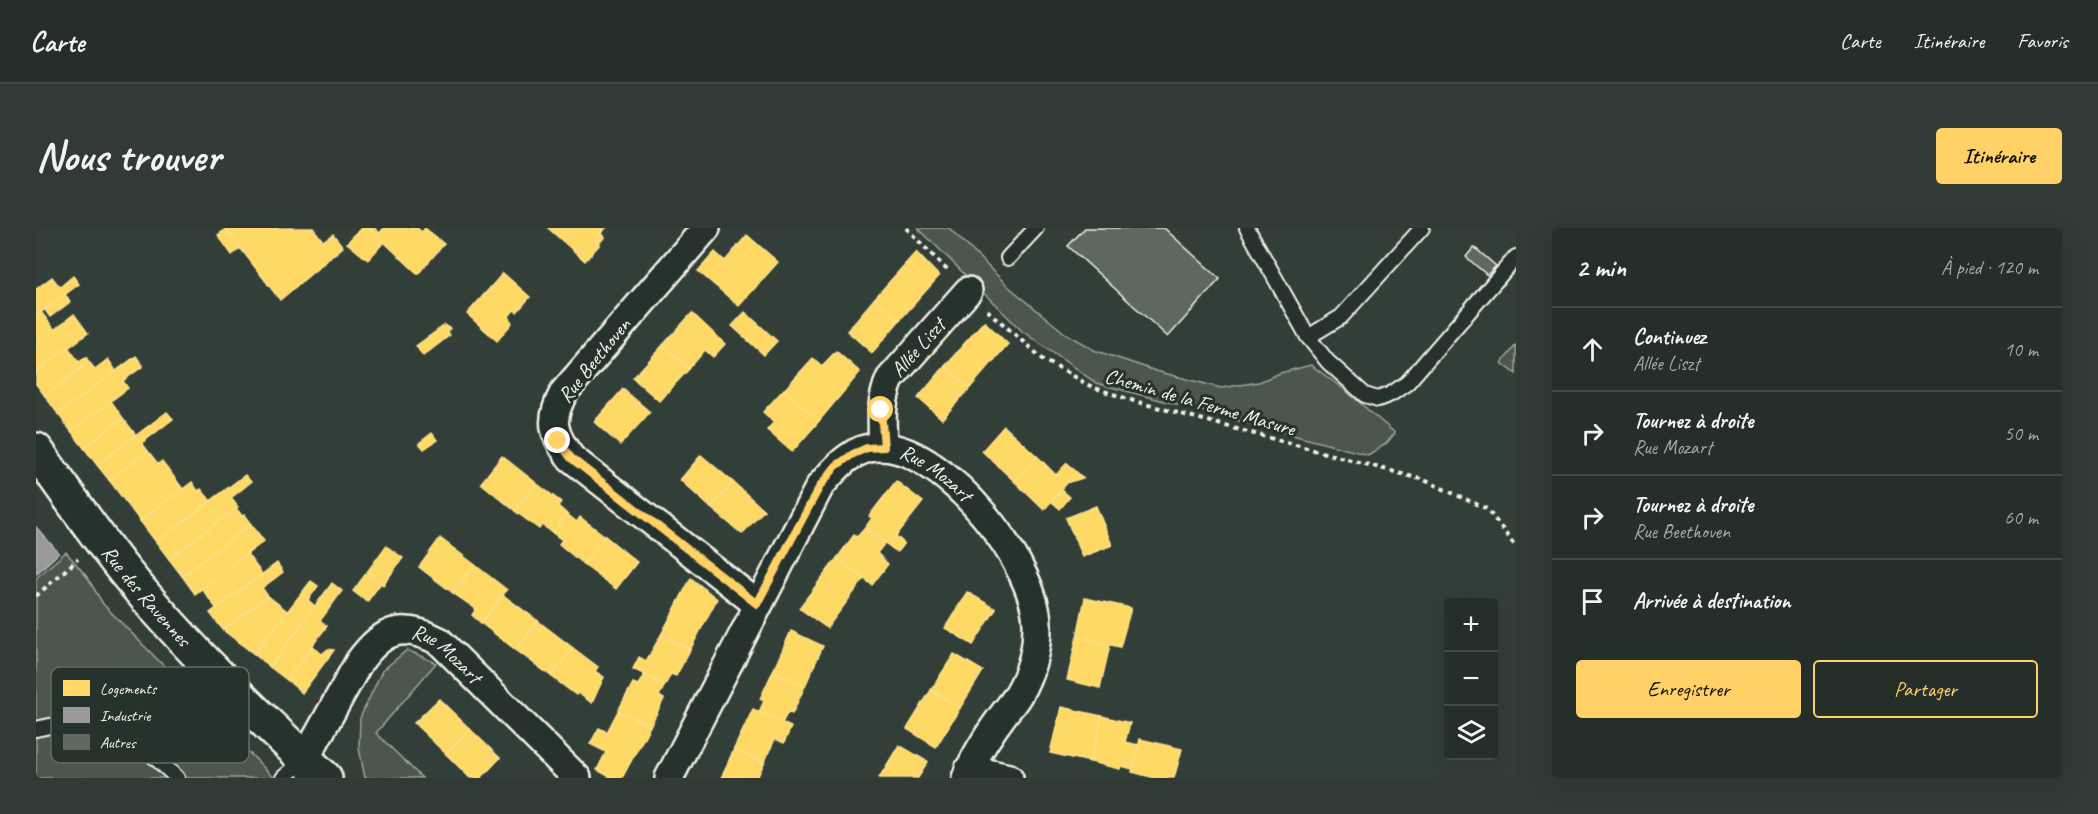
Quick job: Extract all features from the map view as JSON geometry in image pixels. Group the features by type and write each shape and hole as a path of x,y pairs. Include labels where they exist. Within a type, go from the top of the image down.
{"street":[{"name":"Rue Beethoven","path":"706,228 564,392 556,407 553,422 558,441 571,458 757,604"},
{"name":"Allée Liszt","path":"884,447 881,410 890,379 968,291"},
{"name":"Rue Mozart","path":"669,778 820,486 836,466 853,454 867,448 884,447 908,452 934,468 955,485 999,531 1017,562 1031,594 1038,625 1035,651 1027,676 1018,695 987,737 968,774"},
{"name":"Rue des Ravennes","path":"36,450 100,539 209,667"},
{"name":"Rue Mozart","path":"305,772 359,662 384,635 401,630 421,632 439,641 577,778"},
{"name":"Rue des Ravennes","path":"249,711 305,772"},
{"path":"968,774 1010,778"}],"lane":[{"path":"1008,258 1036,228"},
{"path":"1247,228 1308,338 1328,362 1365,395 1378,399 1391,394 1407,383 1516,257"},
{"path":"1308,338 1341,317 1417,230"},
{"path":"36,729 51,726"},
{"path":"160,763 177,778"}],"path":[{"name":"Chemin de la Ferme Masure","path":"906,228 1000,323 1044,360 1092,387 1145,404 1424,480 1487,509 1516,548"},
{"path":"36,596 100,539"}],"shaded area":[{"path":"918,228 949,228 1009,287 1066,334 1094,350 1156,371 1221,388 1259,382 1280,373 1311,365 1346,391 1395,433 1386,444 1368,455 1096,383 1022,331"},
{"path":"1516,345 1516,374 1502,363"},
{"path":"66,552 87,577 103,604 165,667 51,667 51,763 249,763 249,753 274,778 36,778 36,578"},
{"path":"407,650 436,663 376,733 422,778 365,778 359,748 360,718 382,671"}],"building: Logements":[{"path":"225,228 313,228 323,241 333,234 343,247 280,300"},
{"path":"361,228 368,228 377,236 384,228 417,228 422,232 425,228 444,244 418,274 384,242 368,260 347,243"},
{"path":"368,228 374,228 380,233 377,236"},
{"path":"548,228 606,228 595,240 600,244 585,261"},
{"path":"226,229 241,248 232,255 218,235"},
{"path":"601,234 605,237 599,243 595,240"},
{"path":"747,235 778,262 739,306 698,271 715,252 725,261"},
{"path":"916,252 939,276 899,321 874,299"},
{"path":"503,273 530,297 517,312 514,310 509,316 512,323 497,341 467,314"},
{"path":"73,276 79,284 36,316 36,289 52,277 60,287"},
{"path":"65,294 70,302 50,317 45,310"},
{"path":"874,299 899,321 872,353 847,331"},
{"path":"41,312 55,330 36,344 36,316"},
{"path":"745,312 777,341 764,355 732,326"},
{"path":"692,313 725,344 713,357 705,350 689,369 663,345"},
{"path":"74,314 88,333 36,372 36,344"},
{"path":"984,321 1008,344 970,388 945,366"},
{"path":"445,325 450,329 447,331 450,335 423,356 416,346"},
{"path":"663,345 689,369 659,401 633,378"},
{"path":"68,347 79,362 86,357 89,362 45,396 36,384 36,372"},
{"path":"836,351 860,372 819,421 784,390 813,358 822,366"},
{"path":"136,356 143,366 123,381 128,388 71,431 58,414"},
{"path":"108,359 116,371 58,414 45,396 89,362 95,369"},
{"path":"945,366 970,388 942,419 918,398"},
{"path":"623,389 650,412 620,445 594,422"},
{"path":"784,389 819,421 792,452 767,430 774,422 763,412"},
{"path":"111,401 123,418 84,448 71,431"},
{"path":"167,412 173,419 142,443 148,451 109,480 97,465"},
{"path":"123,418 136,435 97,465 84,448"},
{"path":"1004,426 1037,456 1014,481 982,451"},
{"path":"432,433 437,440 424,449 419,443"},
{"path":"148,451 158,464 162,461 183,489 140,521 109,480"},
{"path":"701,455 733,482 711,508 680,480"},
{"path":"502,456 536,483 515,511 481,483"},
{"path":"1037,456 1056,475 1067,463 1083,478 1067,483 1044,510 1014,481"},
{"path":"245,475 251,482 231,498 238,507 169,559 156,542"},
{"path":"896,481 923,502 896,536 904,543 897,552 865,528 872,518 869,516"},
{"path":"192,482 198,491 201,489 211,501 156,542 140,521"},
{"path":"733,482 764,510 742,534 711,508"},
{"path":"536,483 561,502 558,506 567,514 553,533 542,525 539,529 515,511"},
{"path":"1062,490 1070,497 1060,509 1052,502"},
{"path":"1096,506 1112,545 1082,557 1066,518"},
{"path":"236,508 251,524 182,576 169,559"},
{"path":"567,514 577,522 580,517 605,536 583,564 559,544 562,540 553,533"},
{"path":"251,524 264,541 195,594 182,576"},
{"path":"865,528 885,543 877,553 888,564 872,585 837,558 854,535 857,537"},
{"path":"605,536 637,562 616,589 583,564"},
{"path":"440,538 475,565 453,593 419,567"},
{"path":"386,546 403,558 383,585 367,572"},
{"path":"247,554 262,574 216,608 202,589"},
{"path":"837,558 864,579 827,628 799,608"},
{"path":"277,563 283,572 262,588 268,596 223,630 210,613"},
{"path":"475,565 507,590 481,623 472,615 476,609 453,593"},
{"path":"367,572 381,583 367,602 353,591"},
{"path":"691,578 717,599 690,650 661,635"},
{"path":"311,581 318,586 308,600 315,606 270,667 254,654"},
{"path":"332,583 342,591 320,621 327,626 287,680 270,667"},
{"path":"967,592 996,609 973,645 945,628"},
{"path":"503,595 538,621 516,650 481,623"},
{"path":"268,596 287,611 254,654 223,630"},
{"path":"1085,598 1131,608 1120,647 1077,637"},
{"path":"538,621 573,648 551,676 516,650"},
{"path":"791,631 823,646 805,686 773,671"},
{"path":"661,635 690,650 676,676 671,674 665,685 633,669 639,657 646,661"},
{"path":"1077,637 1110,645 1100,688 1067,680"},
{"path":"312,646 322,654 328,649 334,650 302,693 287,680"},
{"path":"573,648 598,667 595,671 604,677 592,703 578,693 576,695 551,676"},
{"path":"954,654 983,671 960,708 931,690"},
{"path":"773,671 805,686 792,714 788,712 782,723 759,712 764,701 760,699"},
{"path":"644,675 665,685 659,696 664,699 650,726 618,711 633,683 638,685"},
{"path":"931,690 960,708 936,747 907,729"},
{"path":"439,699 470,729 446,754 414,723"},
{"path":"1061,707 1102,716 1091,762 1050,753"},
{"path":"753,709 791,727 784,743 775,739 764,763 734,749"},
{"path":"618,711 650,726 622,778 612,778 597,770 606,752 590,744 599,728 607,732"},
{"path":"1102,716 1130,723 1125,742 1139,745 1133,769 1121,766 1120,769 1091,762"},
{"path":"470,729 500,758 481,778 470,778 446,754"},
{"path":"1140,739 1182,749 1174,778 1155,778 1132,772"},
{"path":"899,745 928,762 918,778 879,778"},
{"path":"734,749 764,763 757,778 721,778"}],"building: Industrie":[{"path":"36,527 59,553 36,574"}],"building: Autres":[{"path":"1085,228 1164,228 1220,279 1168,337 1068,246"},
{"path":"1474,247 1496,266 1487,275 1466,257"}],"route":[{"path":"558,441 571,458 757,604 820,486 836,466 853,454 867,448 884,447 881,410"}]}
